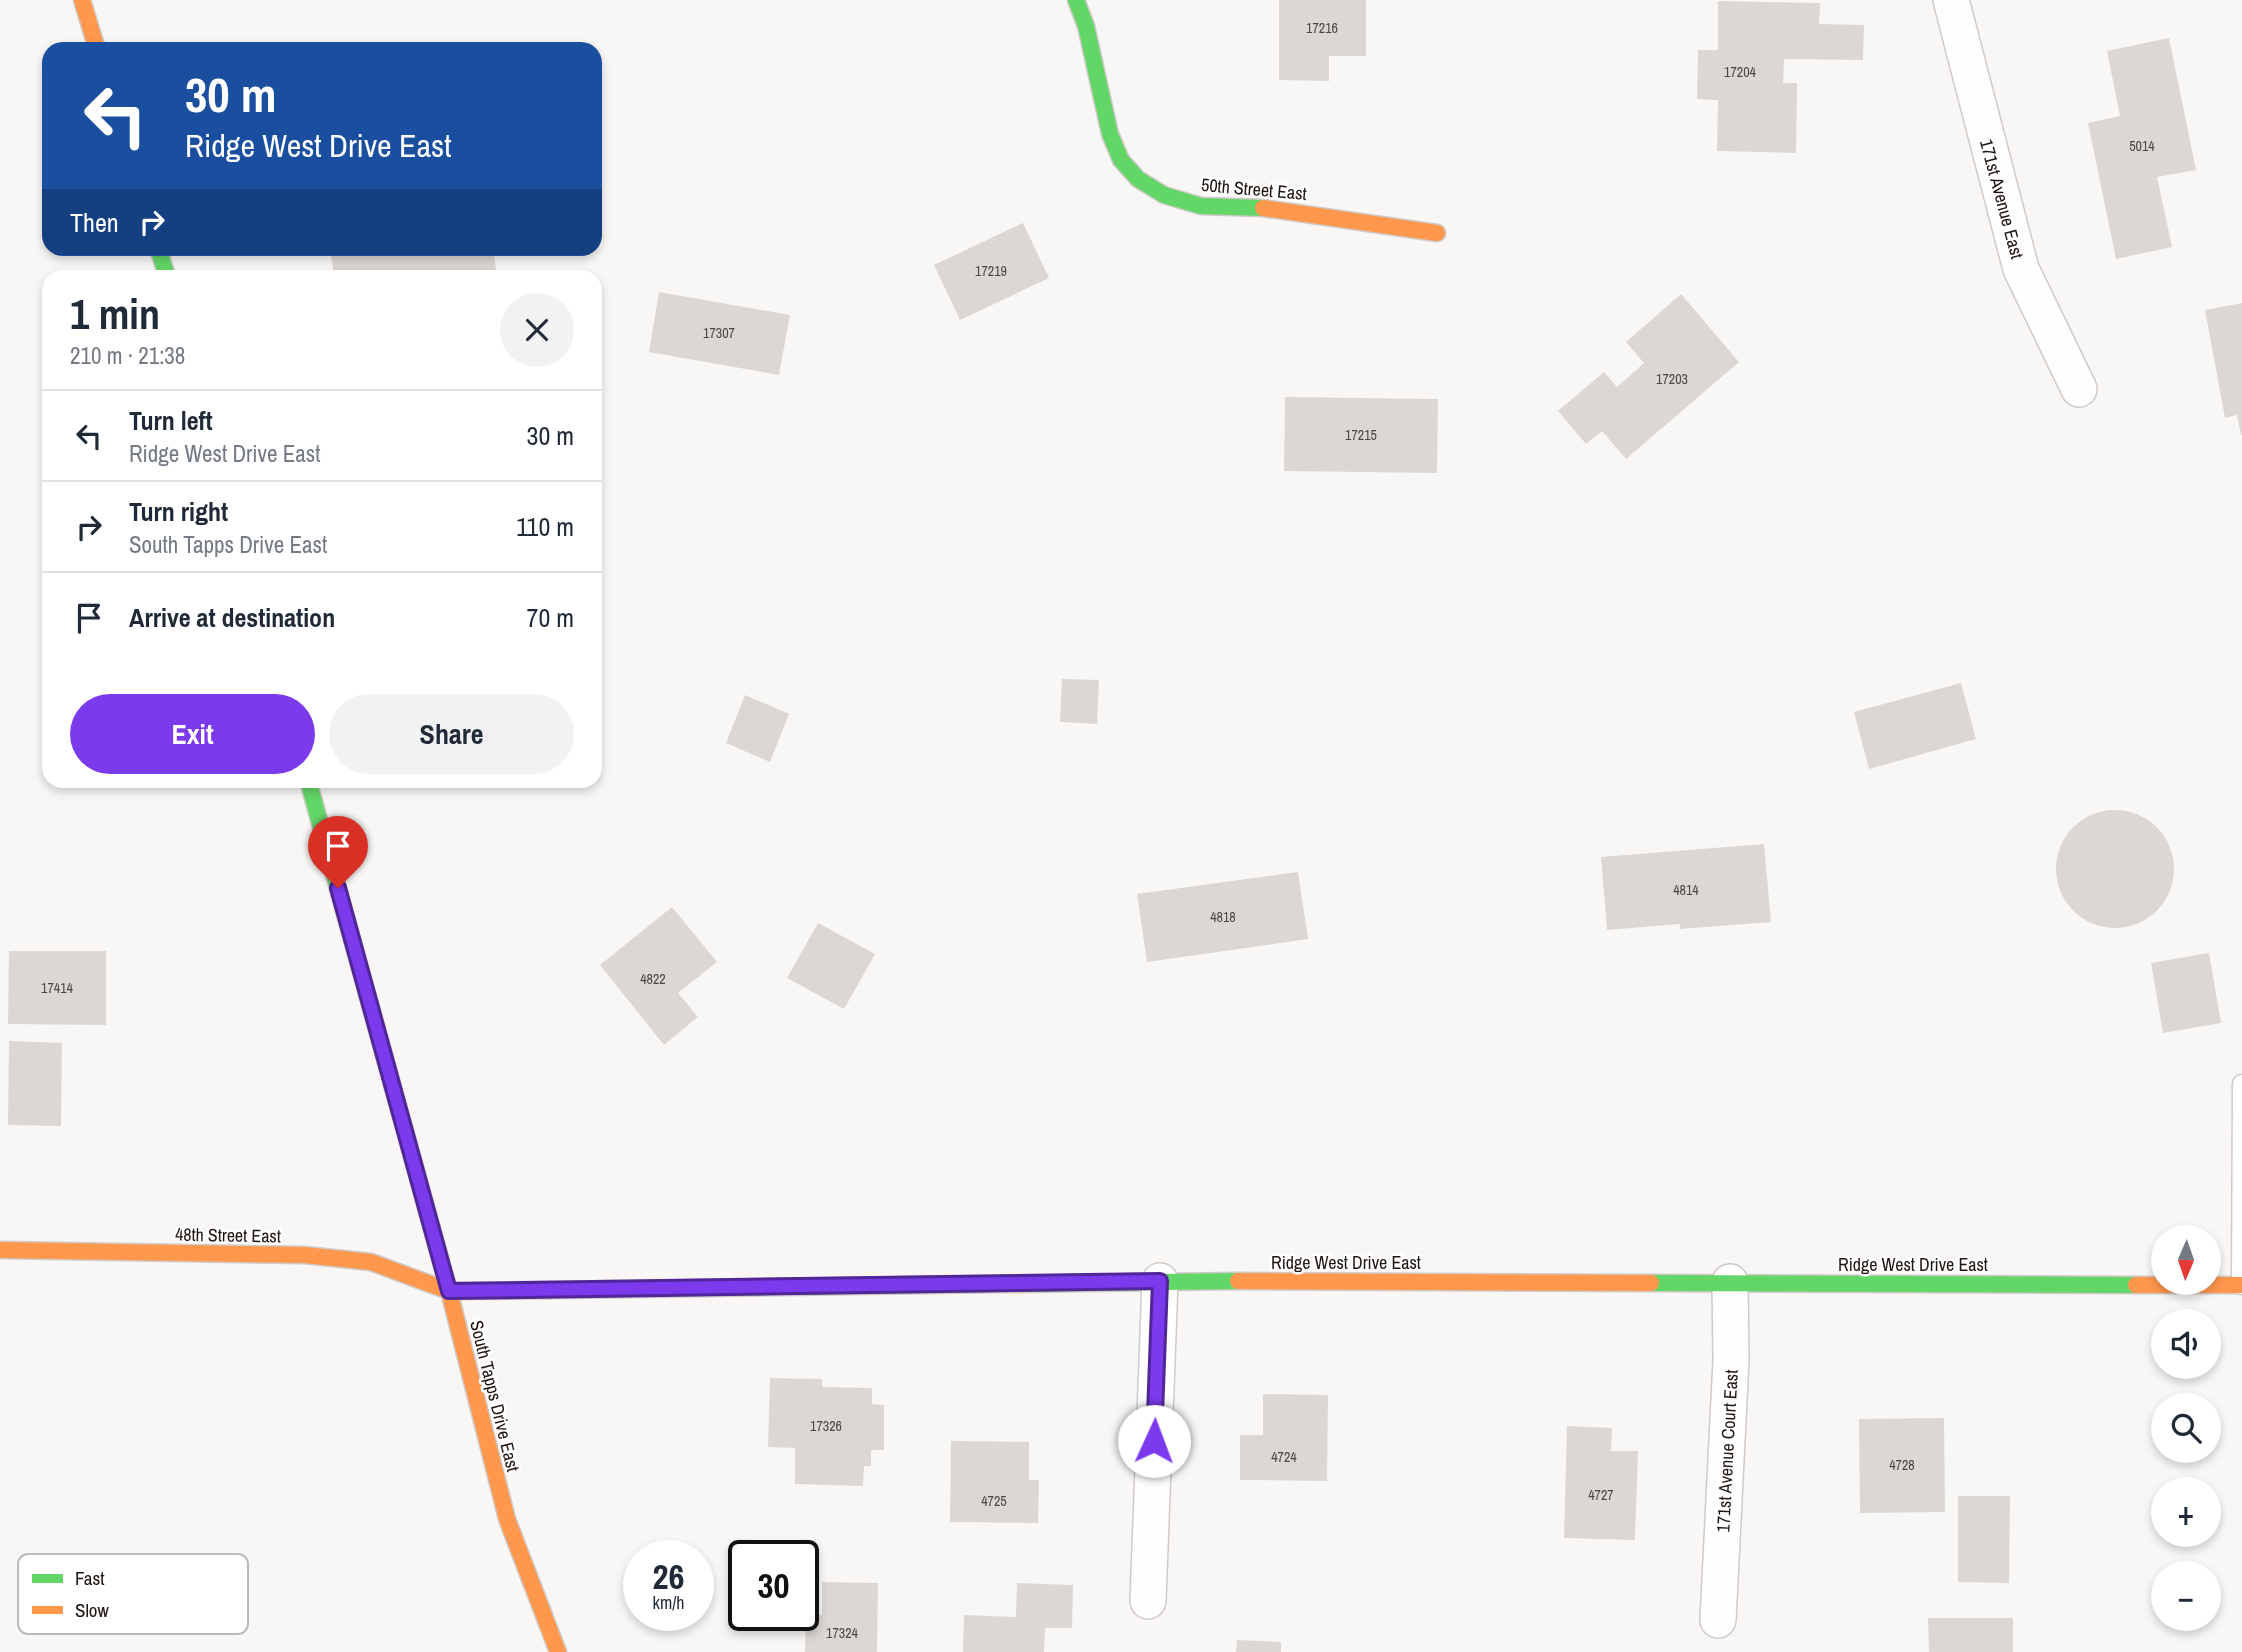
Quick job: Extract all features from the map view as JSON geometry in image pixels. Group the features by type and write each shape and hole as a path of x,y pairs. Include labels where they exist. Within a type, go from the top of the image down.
{"street":[{"path":"82,0 95,42"},
{"name":"50th Street East","path":"1076,0 1087,26 1110,134 1121,160 1138,178 1164,195 1201,206 1273,208 1437,233"},
{"name":"171st Avenue East","path":"1951,0 2021,269 2079,389"},
{"name":"South Tapps Drive East","path":"310,788 449,1291 507,1519 558,1652"},
{"name":"48th Street East","path":"0,1250 304,1255 371,1262 449,1291"},
{"path":"1148,1601 1160,1281"},
{"name":"Ridge West Drive East","path":"449,1291 1160,1281 2241,1285"},
{"name":"171st Avenue Court East","path":"1718,1620 1731,1360 1730,1282"}],"lane":[{"path":"2241,1285 2242,1084"}],"building":[{"path":"1279,0 1366,0 1366,56 1329,56 1329,81 1279,80"},
{"path":"1718,1 1820,3 1819,24 1864,25 1863,60 1784,59 1783,83 1797,83 1796,153 1717,151 1718,100 1697,99 1698,50 1718,50"},
{"path":"2169,38 2196,170 2157,177 2172,247 2116,259 2088,123 2120,116 2107,51"},
{"path":"1023,223 1049,278 960,320 934,265"},
{"path":"331,256 494,256 496,270 333,270"},
{"path":"659,292 790,315 779,375 649,352"},
{"path":"1681,294 1739,362 1626,459 1602,431 1586,444 1558,411 1604,372 1617,387 1644,363 1626,342"},
{"path":"2242,303 2241,435 2237,415 2225,418 2205,310"},
{"path":"1285,397 1438,399 1437,473 1284,471"},
{"path":"1062,679 1099,680 1097,724 1060,722"},
{"path":"1961,683 1976,739 1869,769 1854,712"},
{"path":"745,695 789,714 770,762 726,743"},
{"path":"2115,810 2148,820 2164,836 2174,869 2164,902 2148,918 2115,928 2082,918 2066,902 2056,869 2066,836 2082,820"},
{"path":"1764,844 1771,922 1680,929 1680,924 1607,930 1601,857"},
{"path":"1298,872 1308,939 1147,962 1137,894"},
{"path":"672,907 717,962 678,993 698,1017 664,1045 600,965"},
{"path":"818,923 875,954 844,1009 787,978"},
{"path":"9,951 106,951 106,1025 8,1024"},
{"path":"2209,953 2221,1023 2163,1033 2151,963"},
{"path":"9,1041 62,1043 61,1126 8,1125"},
{"path":"770,1378 822,1379 822,1387 872,1388 872,1404 884,1405 884,1450 871,1450 871,1466 864,1466 863,1486 795,1484 795,1448 768,1447"},
{"path":"1263,1394 1328,1395 1327,1481 1240,1480 1240,1435 1263,1435"},
{"path":"1944,1418 1945,1512 1860,1513 1859,1419"},
{"path":"1567,1426 1612,1428 1611,1451 1638,1451 1635,1540 1564,1538"},
{"path":"951,1441 1029,1442 1029,1480 1039,1480 1038,1523 950,1522"},
{"path":"1958,1496 2010,1496 2009,1583 1958,1582"},
{"path":"822,1582 878,1583 877,1652 805,1652 806,1631 819,1631 819,1615 822,1615"},
{"path":"1017,1583 1073,1585 1072,1628 1045,1628 1044,1652 963,1652 964,1615 1016,1617"},
{"path":"1928,1618 2013,1618 2013,1652 1929,1652"},
{"path":"1237,1640 1281,1642 1281,1652 1236,1652"}],"traffic: fast":[{"path":"1076,0 1086,26 1110,134 1121,160 1138,179 1164,195 1201,206 1263,208"},
{"path":"161,256 165,270"},
{"path":"310,788 408,1142"},
{"path":"549,1290 1238,1281"},
{"path":"1651,1283 2136,1285"}],"traffic: slow":[{"path":"82,0 95,42"},
{"path":"1263,208 1437,233"},
{"path":"408,1142 507,1519 558,1652"},
{"path":"0,1250 304,1255 371,1262 449,1291 549,1290"},
{"path":"1238,1281 1651,1283"},
{"path":"2136,1285 2242,1285"}],"route":[{"path":"338,888 449,1291 1160,1281 1154,1441"}]}
